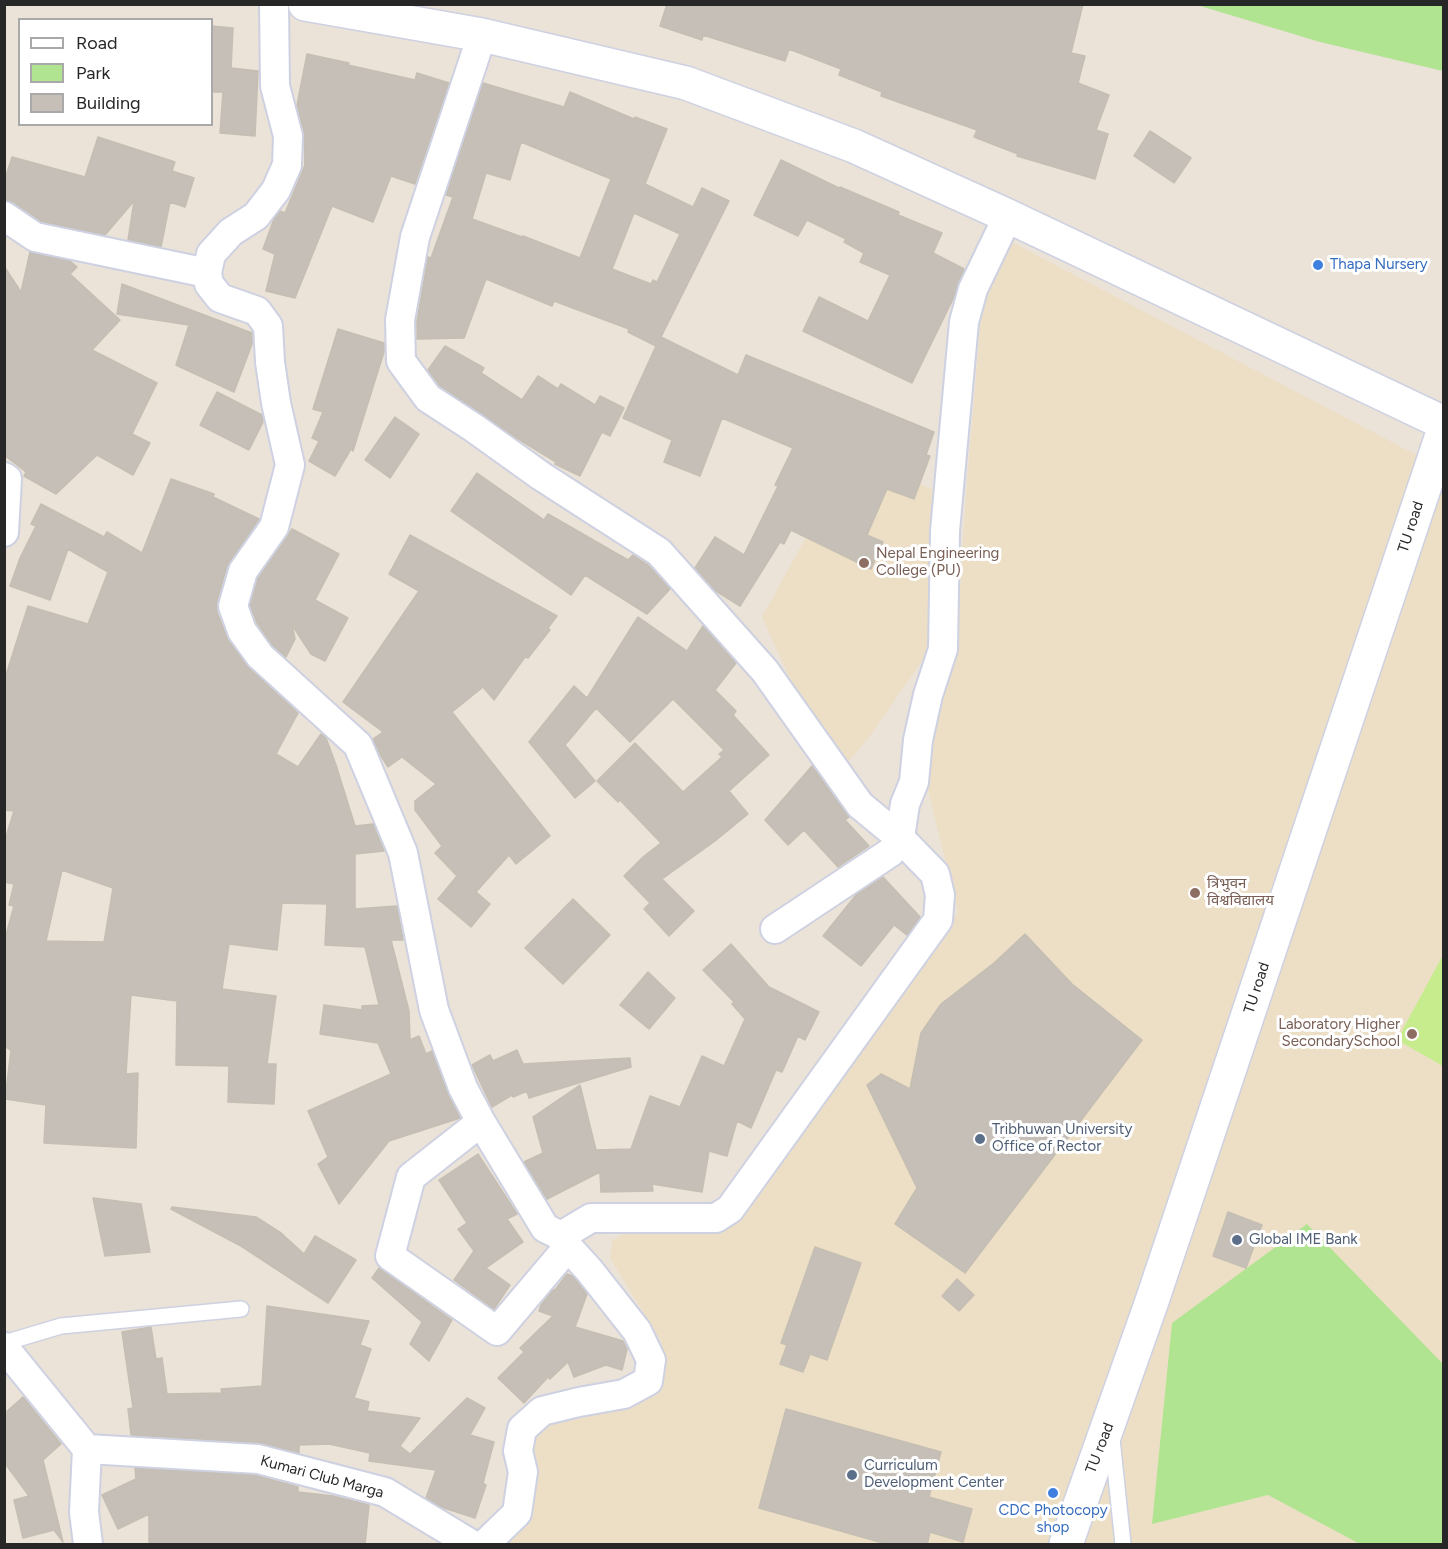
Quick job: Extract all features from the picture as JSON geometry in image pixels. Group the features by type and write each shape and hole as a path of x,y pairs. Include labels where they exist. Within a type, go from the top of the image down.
{"main road":[{"path":"306,4 482,35 686,83 854,146 1008,216 1443,423"},
{"name":"TU road","path":"1066,1545 1152,1301 1443,429"}],"street":[{"path":"273,4 275,86 288,136 287,165 276,190 256,216 231,232 211,254 207,273 209,284 220,298 256,311 268,326 276,403 290,465 274,527 243,572 233,606 242,631 260,656 358,746 403,853 434,1010 463,1088 545,1228 564,1242 589,1270 637,1331 651,1360 648,1381 624,1394 579,1401 542,1411 522,1430 518,1451 523,1472 518,1513 485,1545"},
{"path":"481,1122 411,1177 390,1256 497,1331 564,1242 591,1218 716,1218 730,1209 938,920 940,895 935,874 900,838 860,805 765,671 659,552 428,398 401,361 400,320 415,237 482,35"},
{"path":"4,216 35,237 207,273"},
{"path":"775,929 891,852 900,838 905,804 914,782 918,740 925,706 943,649 945,531 964,322 973,289 1008,216"},
{"path":"4,477 7,479 8,494 4,532"},
{"path":"4,1345 87,1449 84,1512 88,1545"},
{"name":"Kumari Club Marga","path":"87,1449 258,1459 385,1492 471,1545"}],"lane":[{"path":"4,1345 61,1326 241,1309"},
{"path":"1111,1421 1123,1545"}],"shaded area":[{"name":"त्रिभुवन विश्वविद्यालय","path":"1008,240 1443,469 1443,1544 498,1544 533,1433 543,1422 659,1383 666,1368 661,1341 610,1258 613,1240 628,1231 713,1228 958,912 928,790 925,762 949,671 958,622 983,292"},
{"name":"Nepal Engineering College (PU)","path":"855,449 936,492 929,651 867,740 845,765 811,725 762,617"}],"green space":[{"path":"1197,5 1443,5 1443,71 1320,42"},
{"path":"1443,955 1444,1066 1397,1040"},
{"path":"1307,1224 1443,1364 1443,1544 1360,1544 1268,1495 1152,1524 1172,1323"}],"building":[{"path":"667,4 1083,4 1071,53 1085,56 1078,83 1109,95 1096,130 1108,134 1095,179 1017,156 1018,154 974,137 977,130 881,96 882,92 839,75 841,69 789,49 785,61 703,35 702,40 660,26"},
{"path":"213,26 233,28 231,68 258,71 255,136 220,133 223,92 213,92"},
{"path":"307,54 415,80 417,73 449,83 415,184 391,176 373,222 332,206 295,298 266,291 275,254 263,249 274,219 280,211 285,213 305,165 304,132 297,105"},
{"path":"483,83 564,107 570,92 634,119 635,117 667,129 645,184 693,207 702,188 729,201 661,337 738,375 746,355 934,432 926,455 930,456 914,499 887,489 867,535 883,542 871,569 791,530 784,544 780,542 740,606 716,591 695,568 715,537 744,555 778,486 775,485 793,448 722,418 700,476 664,462 672,440 623,418 656,346 628,332 629,329 554,301 552,306 486,279 464,338 417,339 417,321 428,257 431,258 453,197 446,195","holes":["521,142 611,179 580,258 472,219 486,173 510,180","634,213 680,234 657,282 653,280 651,284 612,269"]},
{"path":"1150,131 1191,158 1174,183 1134,156"},
{"path":"98,137 175,162 172,171 194,178 185,207 170,202 161,247 128,240 134,201 105,235 42,222 13,202 4,200 4,182 12,157 85,177"},
{"path":"781,160 942,233 933,253 964,269 954,297 912,383 803,331 819,297 868,321 890,275 860,262 864,253 844,242 846,239 807,220 798,236 754,215"},
{"path":"30,252 70,261 77,267 70,274 120,320 92,350 157,383 132,434 150,443 133,475 97,455 56,494 24,476 26,472 4,455 4,266 21,292"},
{"path":"122,284 252,333 252,344 234,392 176,365 189,325 117,314"},
{"path":"338,329 384,343 384,352 353,451 351,449 335,476 309,461 319,441 312,438 323,412 313,409"},
{"path":"445,346 484,368 481,373 522,400 538,376 558,389 561,384 595,405 600,396 624,408 610,436 602,432 580,476 555,464 556,462 440,386 428,370"},
{"path":"217,392 262,415 263,422 249,450 200,425"},
{"path":"395,417 419,434 390,478 365,460"},
{"path":"477,473 544,520 548,514 628,560 633,555 648,565 670,589 647,614 585,575 571,595 451,511"},
{"path":"171,479 214,494 213,497 259,519 227,566 217,601 217,612 228,640 247,666 298,713 276,754 298,767 321,734 326,738 355,826 373,824 384,851 355,854 355,909 397,906 403,940 391,940 409,1011 410,1040 419,1036 426,1054 432,1051 448,1094 460,1118 389,1141 339,1204 318,1164 328,1157 308,1111 391,1074 378,1043 320,1034 324,1005 362,1010 362,1006 379,1005 365,947 325,945 327,904 282,903 277,950 229,944 222,989 276,996 267,1064 276,1064 274,1104 228,1102 229,1066 176,1065 177,1001 131,995 126,1074 138,1073 136,1148 44,1143 46,1105 5,1099 11,1050 4,1046 4,942 14,906 9,905 14,884 4,882 4,843 14,811 4,810 4,681 28,606 88,624 108,572 68,549 50,600 10,586 20,558 36,526 31,524 41,504 104,537 107,532 142,553","holes":["62,870 113,888 104,942 46,941"]},
{"path":"292,529 339,554 315,600 348,618 325,661 311,654 292,625 295,639 286,657 272,645 257,623 250,605 258,578"},
{"path":"410,535 557,616 548,628 550,630 528,658 525,657 494,700 483,687 452,712 550,836 516,864 509,855 476,892 490,904 471,927 438,899 457,876 435,853 442,846 415,810 415,801 436,784 402,757 388,767 373,739 383,732 343,702 419,591 389,574"},
{"path":"638,617 687,651 703,626 736,663 715,690 736,711 733,715 769,755 729,791 748,814 662,879 694,911 669,936 644,909 650,903 624,876 661,843 620,800 618,802 597,781 635,743 683,792 722,757 719,754 724,750 673,699 630,742 596,708 565,745 595,781 575,798 529,742 574,686 587,698"},
{"path":"812,766 849,817 845,820 869,846 838,867 804,830 788,845 765,820"},
{"path":"883,877 920,917 907,935 894,925 861,966 823,936 856,895"},
{"path":"573,899 610,935 563,984 525,948"},
{"name":"Tribhuwan University Office of Rector","path":"1025,934 1072,984 1142,1040 965,1273 895,1224 917,1188 867,1085 881,1074 910,1089 921,1033 941,1004 994,963"},
{"path":"731,944 769,987 819,1012 805,1040 798,1036 782,1072 776,1070 751,1128 737,1121 727,1156 709,1151 702,1192 652,1184 653,1191 601,1192 600,1172 547,1199 524,1162 543,1153 533,1117 580,1085 596,1150 631,1149 650,1096 680,1107 702,1056 724,1066 745,1019 732,1004 734,1002 703,970"},
{"path":"648,972 675,998 649,1029 620,1005"},
{"path":"517,1050 523,1064 630,1058 631,1067 529,1098 527,1091 513,1097 512,1095 492,1107 472,1065 490,1055 493,1061"},
{"path":"478,1154 517,1214 507,1219 523,1242 486,1268 510,1285 494,1309 454,1280 474,1251 458,1229 467,1223 439,1180"},
{"path":"93,1198 141,1204 150,1252 105,1256"},
{"path":"172,1207 256,1217 281,1233 304,1254 315,1236 356,1260 328,1303 241,1246 171,1209"},
{"name":"Global IME Bank","path":"1228,1212 1262,1225 1246,1268 1213,1256"},
{"path":"815,1247 861,1263 827,1360 810,1354 803,1372 780,1364 787,1345 781,1343"},
{"path":"379,1268 452,1320 429,1361 410,1344 422,1322 372,1278"},
{"path":"567,1274 573,1276 587,1294 575,1327 623,1341 627,1349 622,1370 606,1365 574,1377 568,1362 550,1379 548,1377 524,1403 498,1378 524,1352 520,1348 553,1316 539,1311 541,1305"},
{"path":"957,1279 974,1295 959,1311 942,1296"},
{"path":"267,1306 369,1321 360,1345 371,1349 354,1398 369,1402 367,1411 420,1418 400,1446 410,1454 467,1398 485,1408 470,1435 494,1442 483,1483 486,1485 475,1518 441,1507 426,1498 436,1470 369,1461 370,1453 329,1444 299,1445 299,1453 259,1443 131,1435 128,1409 133,1408 122,1332 151,1327 156,1359 162,1358 167,1394 222,1393 221,1389 262,1386"},
{"path":"23,1397 61,1444 43,1460 63,1542 54,1530 23,1538 14,1500 29,1496 4,1462 4,1414"},
{"name":"Curriculum Development Center","path":"786,1409 941,1452 929,1497 972,1509 963,1542 930,1532 927,1545 890,1545 759,1508"},
{"path":"135,1468 255,1475 298,1487 298,1492 333,1496 369,1505 365,1545 149,1545 149,1514 118,1529 102,1495 136,1479"}],"place":[{"name":"Thapa Nursery","path":"1318,265"},
{"name":"Nepal Engineering College (PU)","path":"864,563"},
{"name":"त्रिभुवन विश्वविद्यालय","path":"1195,893"},
{"name":"Laboratory Higher SecondarySchool","path":"1412,1034"},
{"name":"Tribhuwan University Office of Rector","path":"980,1139"},
{"name":"Global IME Bank","path":"1237,1240"},
{"name":"Curriculum Development Center","path":"852,1475"},
{"name":"CDC Photocopy shop","path":"1053,1493"}]}
